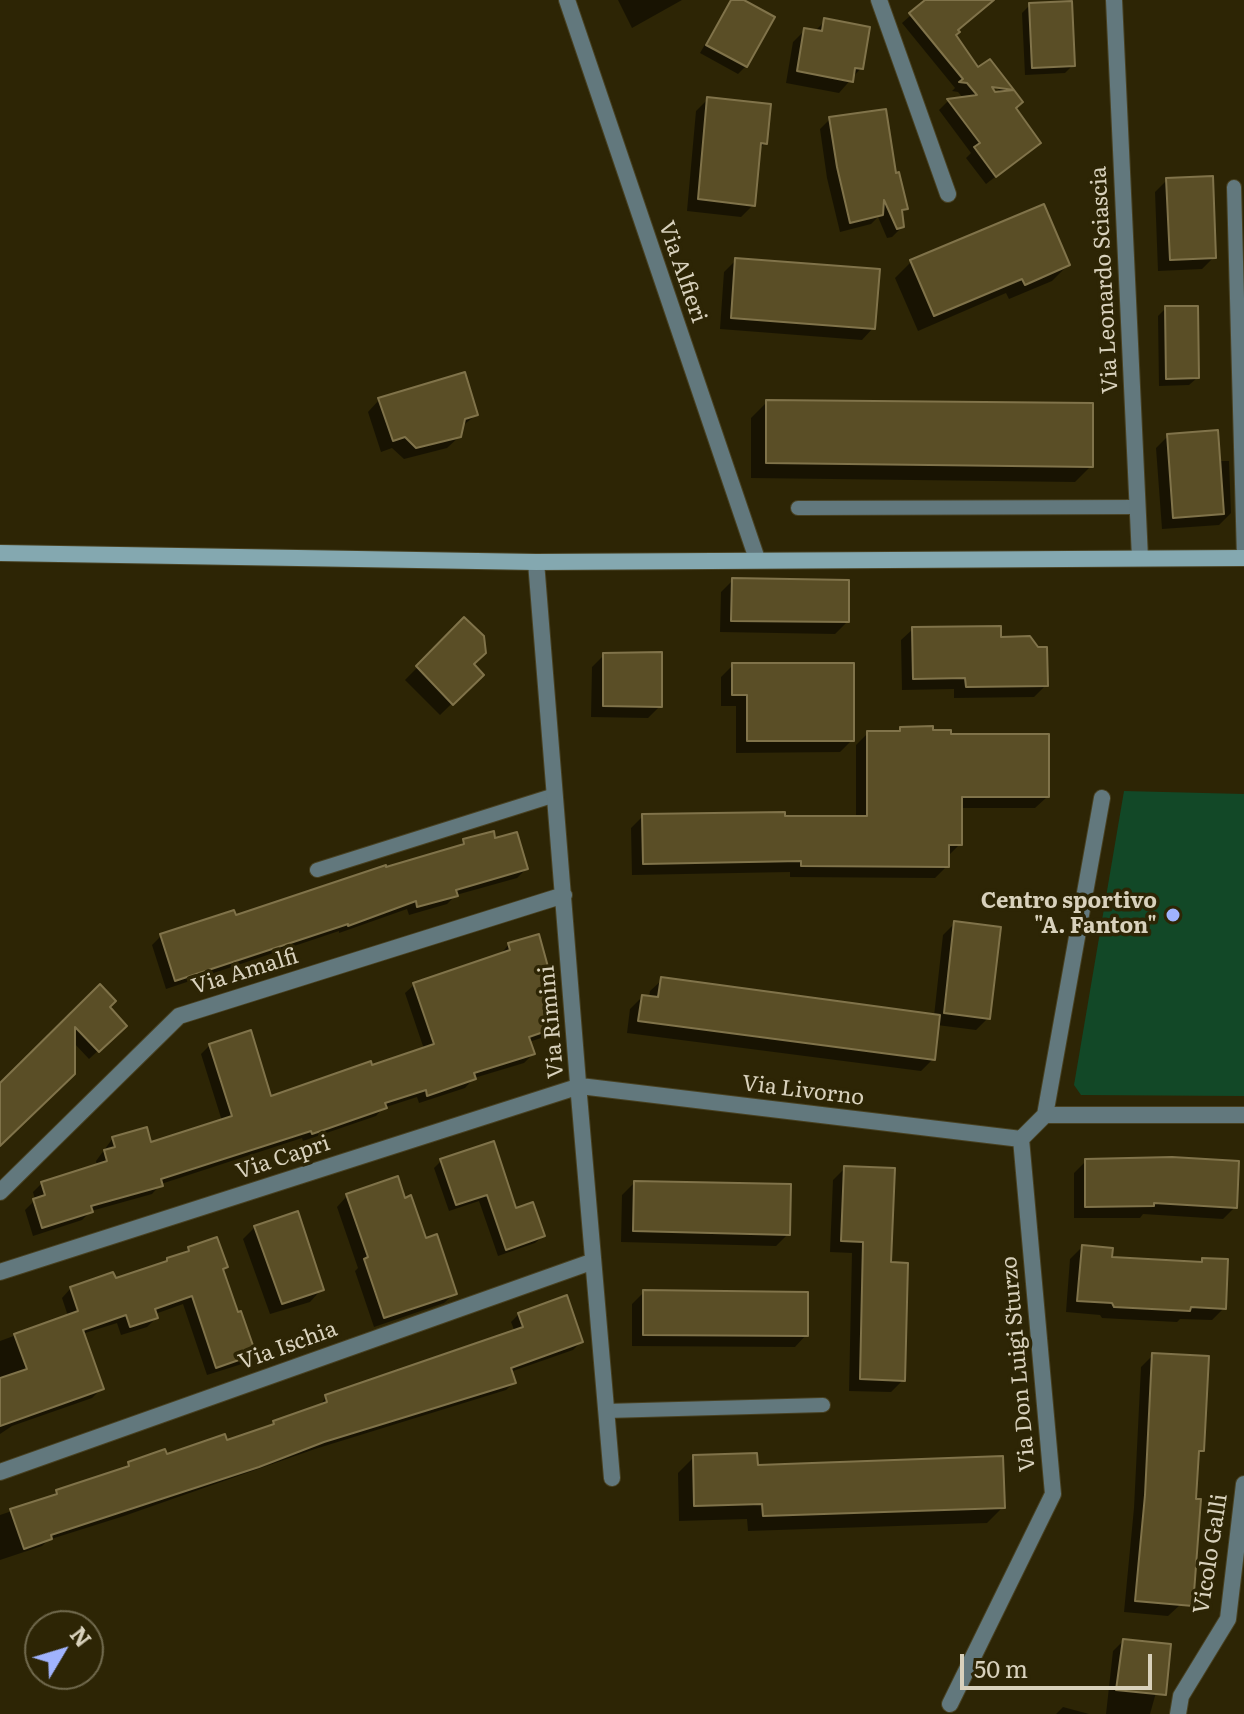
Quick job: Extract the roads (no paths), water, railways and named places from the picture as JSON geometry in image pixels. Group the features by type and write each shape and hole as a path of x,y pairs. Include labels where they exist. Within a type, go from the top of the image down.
{"street":[{"name":"Via Alfieri","path":"567,0 757,559"},
{"path":"879,0 948,194"},
{"name":"Via Leonardo Sciascia","path":"1114,0 1140,558"},
{"path":"0,553 536,562 1244,558"},
{"name":"Via Rimini","path":"536,562 580,1086 591,1262 612,1478"},
{"path":"1021,1139 1045,1115 1102,798"},
{"name":"Via Amalfi","path":"0,1192 179,1016 564,895"},
{"name":"Via Livorno","path":"580,1086 1021,1139"},
{"name":"Via Capri","path":"0,1272 580,1086"},
{"path":"1045,1115 1244,1115"},
{"name":"Via Don Luigi Sturzo","path":"950,1704 1053,1494 1021,1139"},
{"name":"Via Ischia","path":"0,1472 591,1262"},
{"name":"Vicolo Galli","path":"1178,1714 1181,1696 1228,1619 1244,1484"}],"lane":[{"path":"1234,187 1244,558"},
{"path":"798,508 1138,507"},
{"path":"317,870 555,795"},
{"path":"606,1411 823,1405"}],"place":[{"name":"Centro sportivo \"A. Fanton\"","path":"1173,915"}]}
